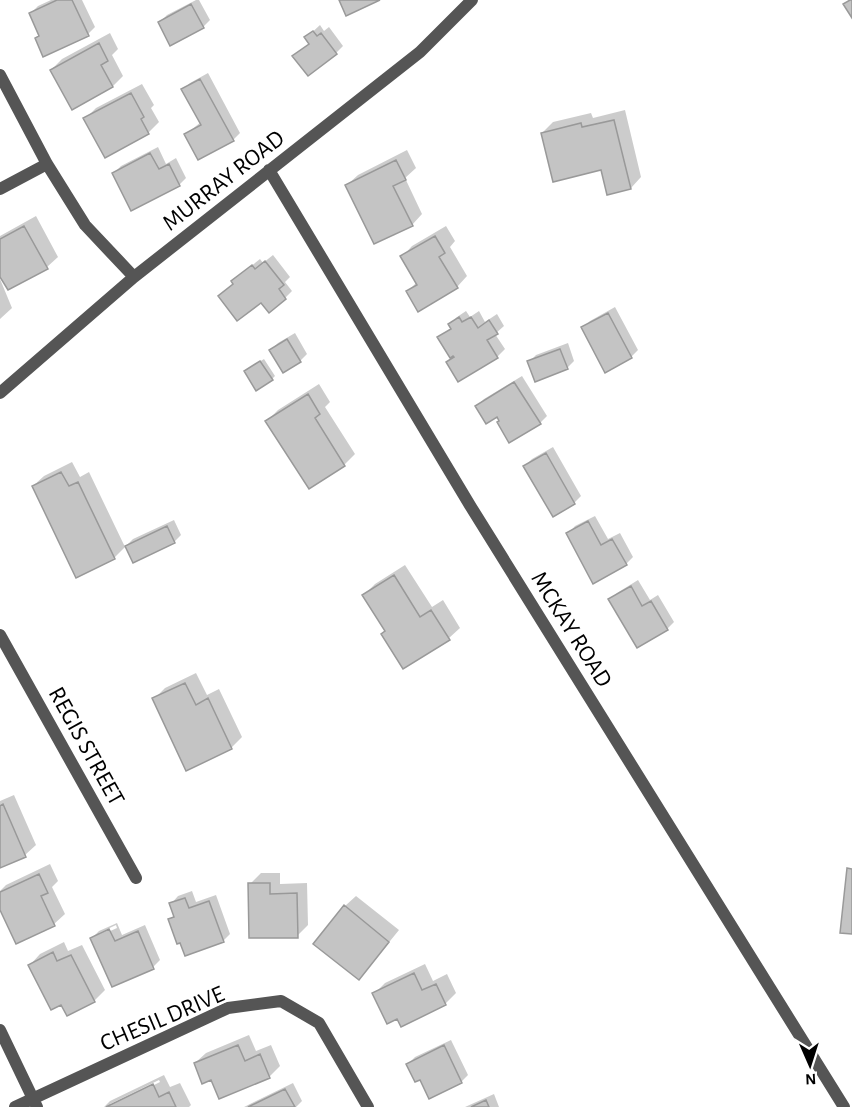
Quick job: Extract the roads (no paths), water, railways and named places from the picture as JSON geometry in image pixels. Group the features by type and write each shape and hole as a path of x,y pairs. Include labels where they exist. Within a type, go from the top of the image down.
{"street":[{"name":"MURRAY ROAD","path":"0,393 134,277 420,52 472,0"},
{"path":"0,75 47,164 85,225 134,277"},
{"path":"0,189 47,164"},
{"name":"MCKAY ROAD","path":"269,170 471,507 844,1107"},
{"name":"REGIS STREET","path":"0,635 136,878"},
{"name":"CHESIL DRIVE","path":"15,1107 35,1103 228,1008 281,1001 319,1023 368,1107"},
{"path":"0,1030 35,1103"}]}
